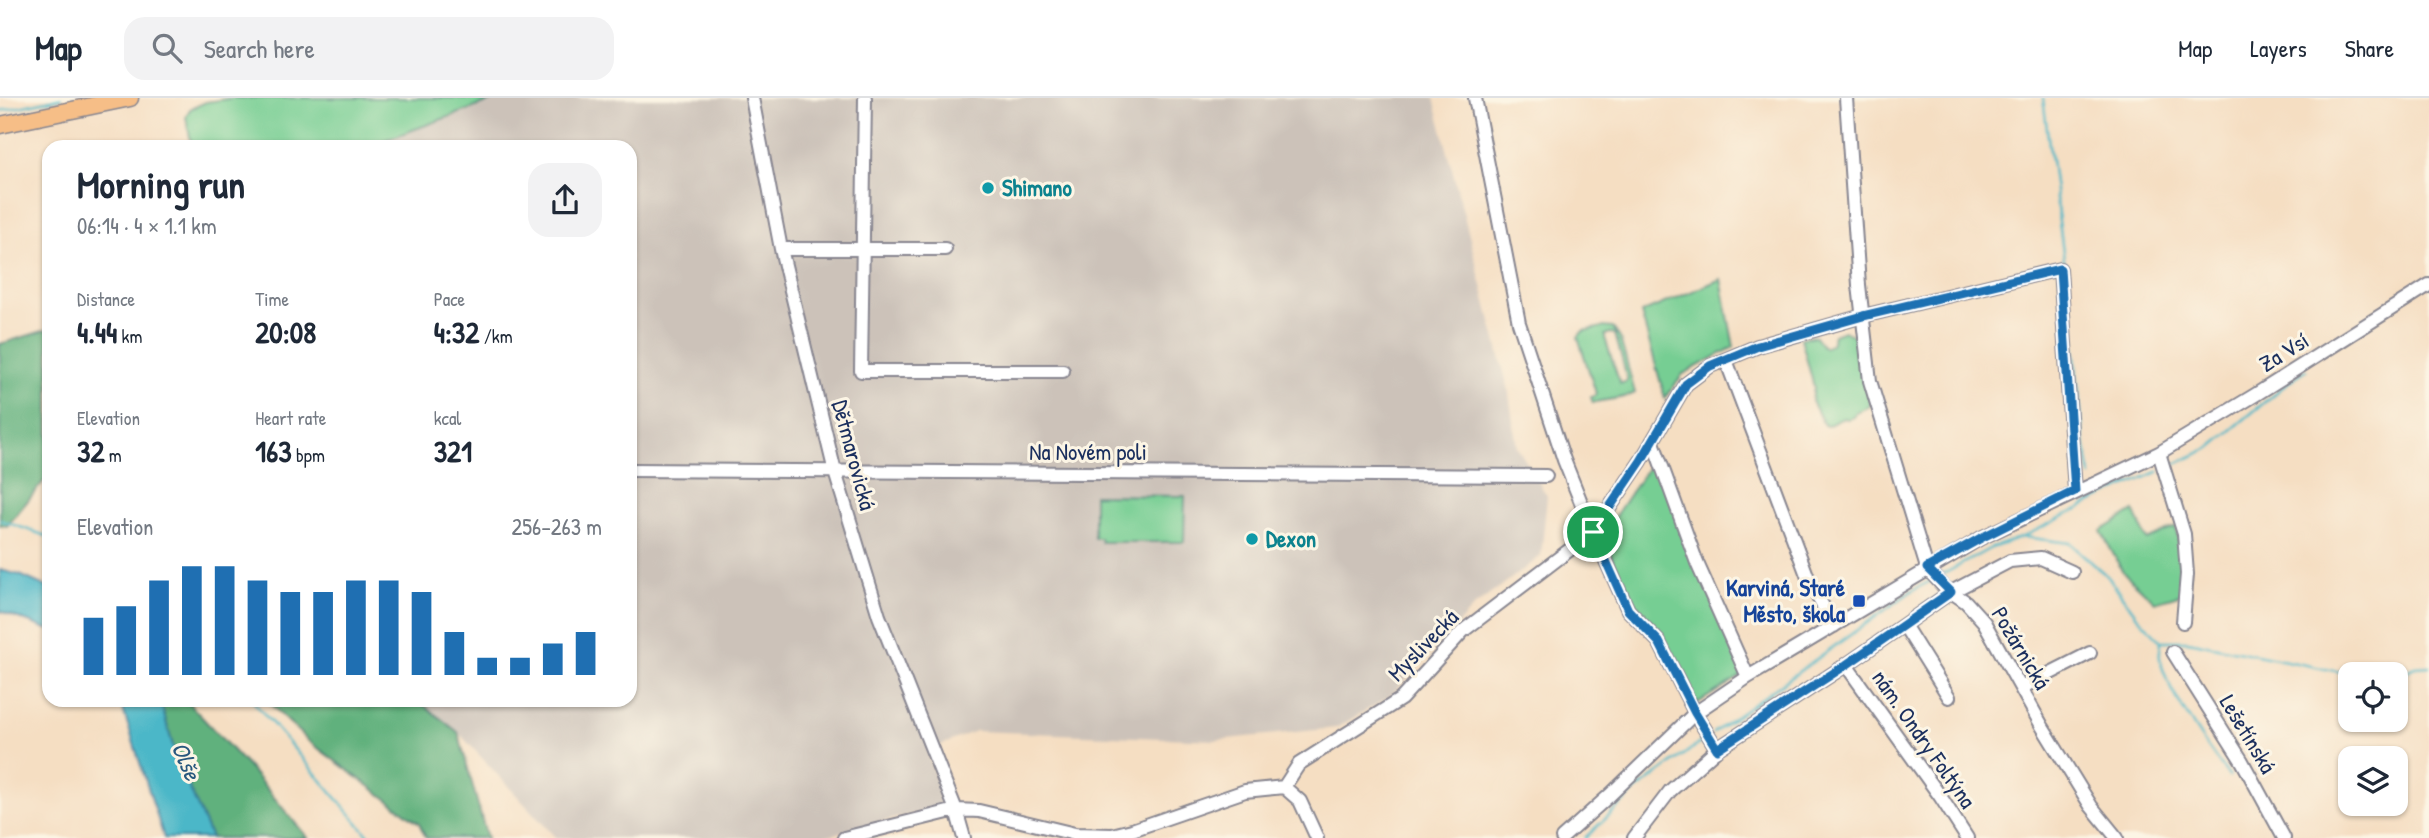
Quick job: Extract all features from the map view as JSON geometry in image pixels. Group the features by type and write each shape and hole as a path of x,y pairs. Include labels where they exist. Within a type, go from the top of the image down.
{"main road":[{"path":"0,125 130,98"}],"street":[{"name":"Dětmarovická","path":"752,98 781,249 835,472 879,616 956,810"},
{"path":"865,98 861,371 1063,371"},
{"path":"1475,98 1519,323 1564,460 1628,610 1659,642 1695,713 1713,741"},
{"path":"1846,98 1870,381 1934,576"},
{"path":"781,249 945,248"},
{"name":"Myslivecká","path":"1284,787 1299,764 1401,699 1463,631 1593,532 1653,442 1686,384 1710,366 1758,346 1863,316 2060,269 2081,489"},
{"name":"Za Vsí","path":"2081,489 2159,453 2429,285"},
{"path":"1726,360 1810,583 1834,626"},
{"path":"1653,442 1697,563 1748,677"},
{"path":"2159,453 2184,534 2187,574 2183,622"},
{"name":"Na Novém poli","path":"637,470 1546,476"},
{"path":"1562,838 1695,713 1748,677 1834,626 1934,576 1981,538 2081,489"},
{"name":"nám. Ondry Foltýna","path":"1634,838 1670,790 1713,741 1846,665 1951,592 2010,561 2041,558 2072,572"},
{"name":"Požárnická","path":"1934,576 1966,602 1984,622 2091,806 2117,838"},
{"name":"nám. Ondry Foltýna","path":"1904,625 1949,697"},
{"name":"Lešetínská","path":"2173,652 2242,761 2284,838"},
{"path":"2021,688 2090,653"},
{"name":"nám. Ondry Foltýna","path":"1846,665 1967,838"},
{"path":"844,838 956,810 979,811 1075,834 1134,834 1245,791 1284,787 1300,801 1317,838"},
{"path":"956,810 964,838"}],"shaded area":[{"path":"492,98 1434,98 1508,388 1517,447 1547,496 1541,556 1476,605 1389,697 1336,728 1217,740 975,731 927,751 944,806 818,838 556,838 458,732 426,707 637,707 637,140 385,140 492,101"}],"green space":[{"path":"234,98 492,98 492,101 385,140 191,140 186,117 190,109 206,102"},
{"path":"1721,279 1734,347 1683,374 1665,398 1641,313"},
{"path":"1613,328 1620,338 1635,393 1593,403 1591,397 1596,395 1595,390 1578,337 1583,331","holes":["1615,334 1627,378 1627,381 1620,384 1605,338 1605,335"]},
{"path":"42,331 42,484 7,526 0,525 0,344"},
{"path":"1844,331 1852,334 1858,342 1870,406 1856,412 1853,417 1843,418 1827,426 1812,401 1814,387 1801,338 1815,336 1824,348 1831,344 1834,335"},
{"path":"1650,464 1659,468 1743,675 1696,704 1660,634 1626,591 1603,534"},
{"path":"1094,495 1185,496 1184,542 1101,542 1100,538 1094,538"},
{"path":"2134,511 2147,540 2176,527 2184,571 2182,594 2155,602 2123,572 2101,531"},
{"path":"162,707 192,707 251,770 308,838 211,838 176,757"},
{"path":"273,707 426,707 458,732 487,838 426,838 419,823 307,740"}],"water":[{"path":"0,570 42,585 42,627 0,611"},
{"path":"122,707 162,707 176,757 211,838 164,838"}],"waterway":[{"path":"0,111 61,98"},
{"path":"2043,98 2065,268"},
{"path":"2067,285 2083,432 2091,476"},
{"path":"2169,467 2210,448 2306,370"},
{"path":"2096,499 2160,471"},
{"path":"2025,536 2096,500 2094,491"},
{"path":"0,520 42,535"},
{"path":"1940,576 1991,548 2023,537 2070,543 2108,577 2137,616 2161,641 2188,641 2338,672"},
{"path":"1713,733 1913,590 1931,581"},
{"path":"2161,641 2160,658 2170,685 2200,736 2229,776"},
{"path":"2408,671 2429,666"},
{"path":"258,707 371,838"},
{"path":"1585,838 1636,790 1705,739"}],"place":[{"name":"Shimano","path":"988,188"},
{"name":"Dexon","path":"1252,539"},
{"name":"Karviná, Staré Město, škola","path":"1859,601"}],"route":[{"path":"2060,269 2075,491 1927,568 1951,592 1846,665 1717,749 1695,713 1659,642 1628,610 1593,532 1653,442 1686,384 1710,366 1758,346 1863,316 2060,269"}],"water label":[{"name":"Olše","path":"186,761"}]}
